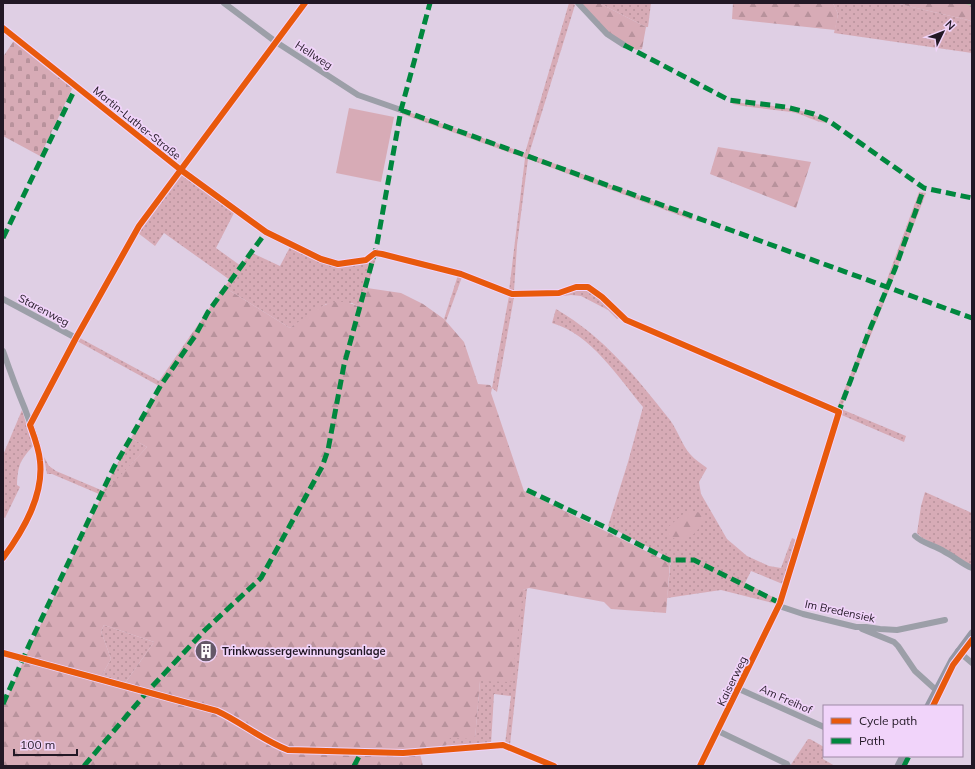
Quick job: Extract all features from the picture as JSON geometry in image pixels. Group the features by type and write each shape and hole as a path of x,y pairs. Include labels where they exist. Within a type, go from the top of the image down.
{"main road":[{"path":"928,705 958,651 972,633"},
{"path":"898,766 902,757"}],"street":[{"name":"Hellweg","path":"224,3 276,42 358,95 401,110"},
{"path":"578,3 607,34 624,44"},
{"name":"Martin-Luther-Straße","path":"3,28 181,170 266,232 283,240"},
{"name":"Starenweg","path":"3,299 76,338"},
{"path":"3,352 30,425 38,452 40,468 39,486 33,504 23,528 3,558"},
{"path":"915,536 919,540 945,551 963,565 972,568"},
{"name":"Im Bredensiek","path":"780,605 803,614 856,627 897,630 944,620"},
{"name":"Kaiserweg","path":"700,766 780,605"},
{"path":"856,627 894,642 915,671 936,690"},
{"path":"958,651 972,663"},
{"name":"Am Freihof","path":"739,689 823,727"},
{"path":"718,731 787,764 788,766"},
{"path":"508,746 554,766"}],"green space":[{"path":"569,3 573,3 575,5 529,154 693,216 692,220 528,159 517,245 514,291 555,291 556,297 514,297 497,392 492,388 509,296 462,277 446,321 444,319 458,275 418,263 381,256 376,258 377,251 421,260 462,272 509,291 525,158 402,114 403,110 525,153"},
{"path":"580,3 599,3 646,27 642,49 636,50 609,33"},
{"path":"599,3 651,3 648,27 646,27"},
{"path":"733,3 833,3 838,14 835,30 732,19"},
{"path":"833,3 895,3 968,20 972,22 972,53 834,33 838,14"},
{"path":"895,3 972,3 972,22 968,20"},
{"path":"15,39 52,72 71,86 72,89 40,156 3,136 3,57"},
{"path":"730,102 767,105 796,110 809,113 827,123 796,113 733,104"},
{"path":"349,108 394,117 381,182 336,173"},
{"path":"718,147 811,162 796,208 710,174"},
{"path":"181,174 234,213 216,248 241,266 250,252 280,266 291,245 320,261 339,266 353,265 376,258 367,288 359,307 352,303 326,304 290,328 224,287 230,280 164,233 155,246 138,233"},
{"path":"919,192 926,193 890,287 885,285"},
{"path":"224,287 290,328 322,306 331,303 349,303 359,307 367,288 401,293 423,304 444,319 464,342 478,384 490,385 492,388 491,393 524,491 670,563 666,613 611,609 604,602 529,588 523,590 512,682 480,681 475,739 450,738 445,747 423,748 420,754 423,766 3,766 3,707 102,495 147,447 131,438 163,383 159,381","holes":["104,625 154,642 123,686 99,680 111,659 101,631"]},
{"path":"885,288 889,290 841,409 906,436 904,442 632,324 634,320 837,408"},
{"path":"575,290 587,291 598,296 621,317 617,319 608,310 581,296 571,295 556,297"},
{"path":"556,309 589,332 632,373 670,420 690,454 707,468 699,482 701,494 727,539 747,556 769,566 781,568 792,538 798,541 785,585 751,571 745,583 779,600 777,604 721,590 667,598 671,559 608,526 643,407 603,358 579,337 552,323"},
{"path":"78,337 163,383 161,387 77,341"},
{"path":"22,410 33,446 20,463 17,485 20,487 5,518 3,517 3,455"},
{"path":"131,438 147,447 104,494 102,493"},
{"path":"44,457 49,466 56,471 101,490 99,494 52,474 47,474"},
{"path":"925,492 972,513 972,567 921,537 917,533 921,506"},
{"path":"690,511 702,513 706,519 697,531 689,537 679,541 669,536 667,528 682,515"},
{"path":"527,589 510,745 505,744 511,696 494,694 491,744 445,747 449,738 475,738 480,681 522,590"},
{"path":"104,625 154,642 123,686 99,680 111,659 101,631"},
{"path":"808,739 810,739 823,746 823,759 835,766 790,766"}],"waterway":[{"path":"965,3 972,5"}],"marked path":[{"path":"84,766 147,692 205,630 261,578 322,467 328,450 344,365 377,244 401,110 430,3"},
{"path":"624,45 729,100 786,107 814,114 829,121 924,188 972,198"},
{"path":"3,238 76,87"},
{"path":"401,110 972,318"},
{"path":"838,414 868,334 895,269 924,188"},
{"path":"3,704 30,643 114,467 161,385 195,336 208,312 266,232"},
{"path":"527,490 607,528 669,560 694,560 780,603 781,602"},
{"path":"354,766 362,751"},
{"path":"904,766 908,757"}],"cycle path":[{"path":"3,558 25,525 39,487 40,461 30,425 76,338 139,226 305,3"},
{"path":"3,28 181,170 266,232 321,259 338,264 366,260 375,253 382,254 461,274 512,294 559,293 576,287 588,287 602,297 626,320 839,412 780,603 700,766"},
{"path":"933,705 953,665 972,640"},
{"path":"3,653 217,711 278,746 288,750 403,753 503,745 554,766"}],"place":[{"name":"Trinkwassergewinnungsanlage","path":"206,651"}]}
